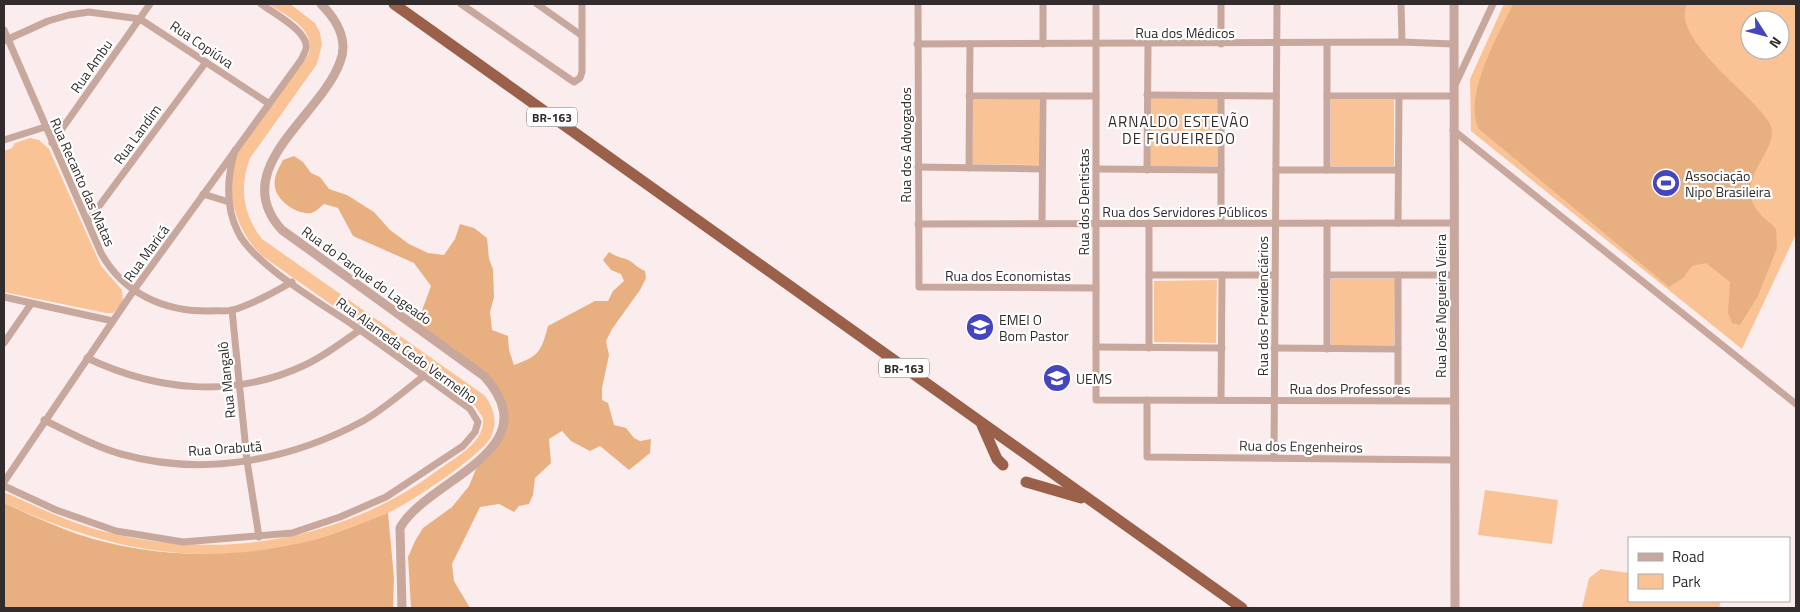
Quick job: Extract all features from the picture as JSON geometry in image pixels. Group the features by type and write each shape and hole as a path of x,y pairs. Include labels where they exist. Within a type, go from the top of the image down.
{"highway":[{"name":"BR-163","path":"395,5 1242,608"},
{"path":"982,424 997,459 1003,465"},
{"path":"1026,482 1073,494 1105,509"}],"street":[{"name":"Rua Ambu","path":"52,143 150,4"},
{"name":"Rua Maricá","path":"4,482 44,420 134,290 301,60 306,48 305,40 300,31 260,4"},
{"name":"Rua do Parque do Lageado","path":"321,4 334,17 342,36 341,61 269,165 264,190 270,214 282,230 484,376 494,387 502,404 504,420 499,437 491,450 458,478 416,508 406,518 400,528 402,608"},
{"path":"461,4 574,82 580,78 582,72 582,4"},
{"path":"537,4 581,35"},
{"name":"Rua dos Advogados","path":"918,4 919,287"},
{"path":"1043,4 1043,44"},
{"name":"Rua dos Dentistas","path":"1096,4 1096,400"},
{"path":"1221,4 1221,44"},
{"name":"Rua dos Previdenciários","path":"1274,458 1277,4"},
{"path":"1401,4 1402,42"},
{"name":"Rua José Nogueira Vieira","path":"1454,4 1453,223 1456,608"},
{"path":"1327,96 1399,96 1453,92 1493,4"},
{"name":"Rua Copiúva","path":"6,40 48,21 70,15 90,12 140,19 268,104"},
{"name":"Rua Recanto das Matas","path":"4,30 6,40 111,271 134,290 157,302 182,310 232,310 265,297 292,282"},
{"name":"Rua dos Médicos","path":"917,44 1327,44 1402,42 1453,44"},
{"path":"969,168 970,44"},
{"path":"1147,170 1148,44"},
{"path":"1327,44 1327,170"},
{"name":"Rua Landim","path":"88,221 206,62"},
{"path":"1147,95 1276,96"},
{"path":"969,96 1096,96"},
{"path":"1042,223 1043,96"},
{"path":"1221,96 1221,223"},
{"path":"1398,223 1399,96"},
{"path":"4,140 45,126"},
{"path":"1453,130 1796,404"},
{"name":"Rua Alameda Cedo Vermelho","path":"4,486 56,510 116,531 183,542 259,537 292,533 340,517 386,497 463,446 476,432 478,422 475,415 424,376 292,282 248,247 238,232 227,190 229,168 234,150"},
{"path":"918,167 1042,168"},
{"path":"1096,169 1221,170"},
{"path":"1276,170 1398,170"},
{"path":"203,194 230,202"},
{"path":"1149,223 1149,348"},
{"path":"1327,223 1328,349"},
{"name":"Rua dos Servidores Públicos","path":"918,224 1453,223"},
{"path":"1149,275 1275,275"},
{"path":"1221,400 1222,275"},
{"path":"1327,275 1454,275"},
{"path":"1398,275 1398,400"},
{"name":"Rua dos Economistas","path":"919,287 1096,288"},
{"path":"4,298 114,321"},
{"path":"4,343 31,304"},
{"name":"Rua Mangalô","path":"232,310 247,461 259,537"},
{"path":"87,358 134,377 173,386 205,388 240,385 305,366 360,330"},
{"path":"1096,347 1222,348"},
{"path":"1274,348 1398,349"},
{"name":"Rua Orabutã","path":"44,420 119,454 157,462 206,464 247,461 298,450 329,437 364,420 424,376"},
{"name":"Rua dos Professores","path":"1096,400 1454,400"},
{"name":"Rua dos Engenheiros","path":"1147,400 1146,457 1455,460"}],"green space":[{"path":"268,4 290,4 315,23 320,33 322,44 317,64 250,158 244,190 247,210 256,230 262,239 484,395 494,415 491,437 485,445 460,467 428,490 388,513 344,531 317,539 291,546 252,552 225,554 184,553 157,551 131,546 79,533 4,503 4,492 80,524 106,532 149,541 192,545 236,544 279,538 321,528 362,514 401,494 460,455 479,435 483,427 483,418 475,406 261,255 244,232 238,219 231,191 231,177 239,149 261,116 303,63 310,50 307,34 302,28"},
{"name":"Associação Nipo Brasileira","path":"1504,4 1796,4 1796,234 1742,349 1471,131 1470,79"},
{"path":"1150,98 1218,99 1217,166 1150,166"},
{"path":"1039,99 1039,165 972,164 973,100"},
{"path":"1331,100 1394,100 1394,166 1331,166"},
{"path":"30,138 39,140 49,149 101,266 122,290 123,302 113,313 4,292 4,151 12,148 15,143"},
{"path":"1331,279 1395,279 1394,345 1331,345"},
{"path":"1217,280 1216,343 1154,342 1154,281"},
{"path":"1485,490 1558,500 1552,544 1478,535"},
{"path":"1601,569 1628,573 1628,602 1721,602 1719,608 1582,608 1589,578"}],"shaded area":[{"name":"Associação Nipo Brasileira","path":"1513,4 1687,4 1685,18 1690,33 1716,66 1760,110 1769,122 1772,132 1766,151 1751,184 1751,195 1757,210 1776,229 1777,248 1758,296 1740,325 1732,323 1728,313 1730,282 1706,263 1692,266 1683,278 1669,287 1479,129 1475,115 1475,100 1479,83 1484,65"},
{"path":"294,156 303,162 311,173 320,177 329,189 347,195 374,212 390,230 409,244 428,253 444,255 455,239 460,224 474,228 487,238 489,259 493,269 494,297 490,312 492,330 508,336 509,350 514,365 529,359 538,352 548,326 595,301 608,301 613,291 624,281 621,274 611,270 603,260 609,252 630,261 645,271 646,278 640,290 612,329 606,341 609,355 602,388 602,400 608,403 614,425 626,428 634,438 640,441 651,439 650,453 629,470 600,446 590,451 571,441 562,431 549,439 551,463 535,478 533,495 529,504 519,506 514,512 499,504 480,507 452,564 454,581 470,608 411,608 408,557 423,528 452,507 469,486 476,469 493,453 502,435 502,398 492,380 414,323 420,316 431,286 414,263 353,236 338,208 324,204 316,211 306,213 288,206 284,202 277,192 275,180 283,160"},
{"path":"4,503 68,531 106,542 135,548 195,554 254,551 284,547 351,528 388,513 394,578 393,608 4,608"}],"place":[{"name":"Associação Nipo Brasileira","path":"1666,183"},
{"name":"EMEI O Bom Pastor","path":"980,327"},
{"name":"UEMS","path":"1057,378"}],"district":[{"name":"ARNALDO ESTEVÃO DE FIGUEIREDO","path":"1179,130"}]}
